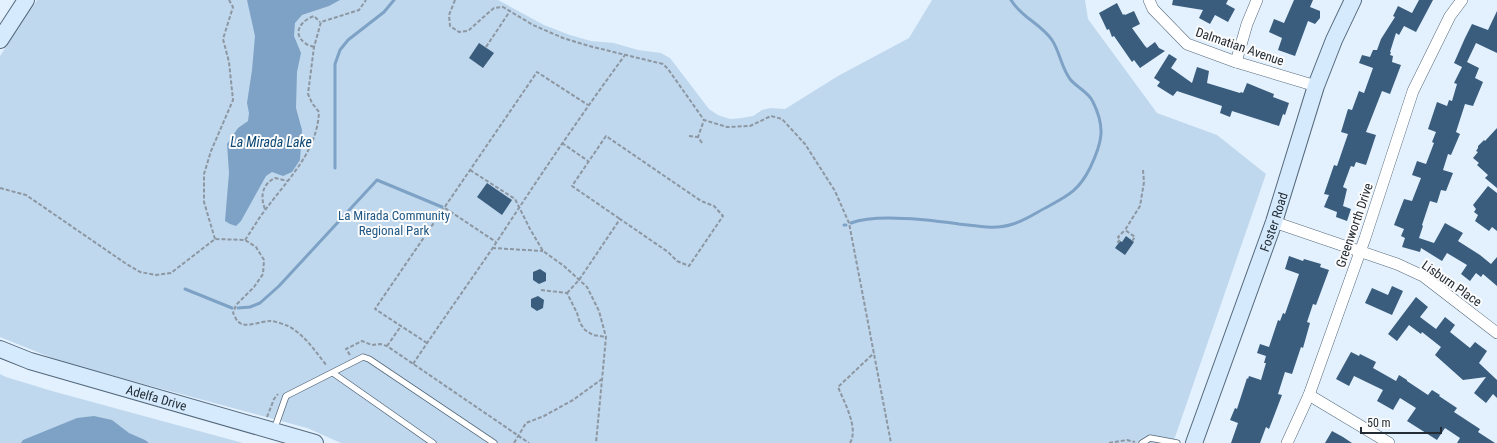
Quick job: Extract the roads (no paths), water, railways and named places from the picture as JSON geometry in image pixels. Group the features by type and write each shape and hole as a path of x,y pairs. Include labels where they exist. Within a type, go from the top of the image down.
{"street":[{"path":"0,40 26,0"},
{"name":"Dalmatian Avenue","path":"1149,0 1153,9 1187,44 1236,62 1316,86"},
{"path":"1236,62 1246,24 1257,0"},
{"name":"Foster Road","path":"1194,443 1274,222 1316,86 1334,40 1353,0"},
{"name":"Greenworth Drive","path":"1287,443 1309,395 1360,251 1413,91 1450,16 1462,0"},
{"name":"Lisburn Place","path":"1274,222 1397,264 1423,276 1497,332"},
{"name":"Adelfa Drive","path":"0,349 30,361 315,443"},
{"path":"1309,395 1389,443"}],"lane":[{"path":"269,429 286,396 363,357 369,359 494,443"},
{"path":"333,372 433,443"},
{"path":"1142,443 1150,438 1177,443"}],"water":[{"name":"La Mirada Lake","path":"247,0 340,0 329,6 302,15 295,23 294,36 301,53 297,72 296,108 302,130 300,160 292,172 283,176 272,172 266,176 241,221 236,226 225,221 229,173 227,144 238,128 248,121 249,113 247,103 255,36"},
{"path":"94,416 112,420 129,433 149,443 21,443 23,440 77,418"}],"waterway":[{"path":"335,168 335,64 340,50 348,40 384,12 394,0"},
{"path":"851,223 875,218 904,218 986,227 1007,226 1022,220 1062,199 1082,182 1090,168 1100,143 1101,128 1097,111 1089,95 1070,79 1062,65 1057,49 1052,40 1042,29 1020,11 1011,0"},
{"path":"238,308 250,307 260,303 279,286 377,180 442,207"},
{"path":"185,289 232,308"}],"park label":[{"name":"La Mirada Community Regional Park","path":"394,222"}]}
